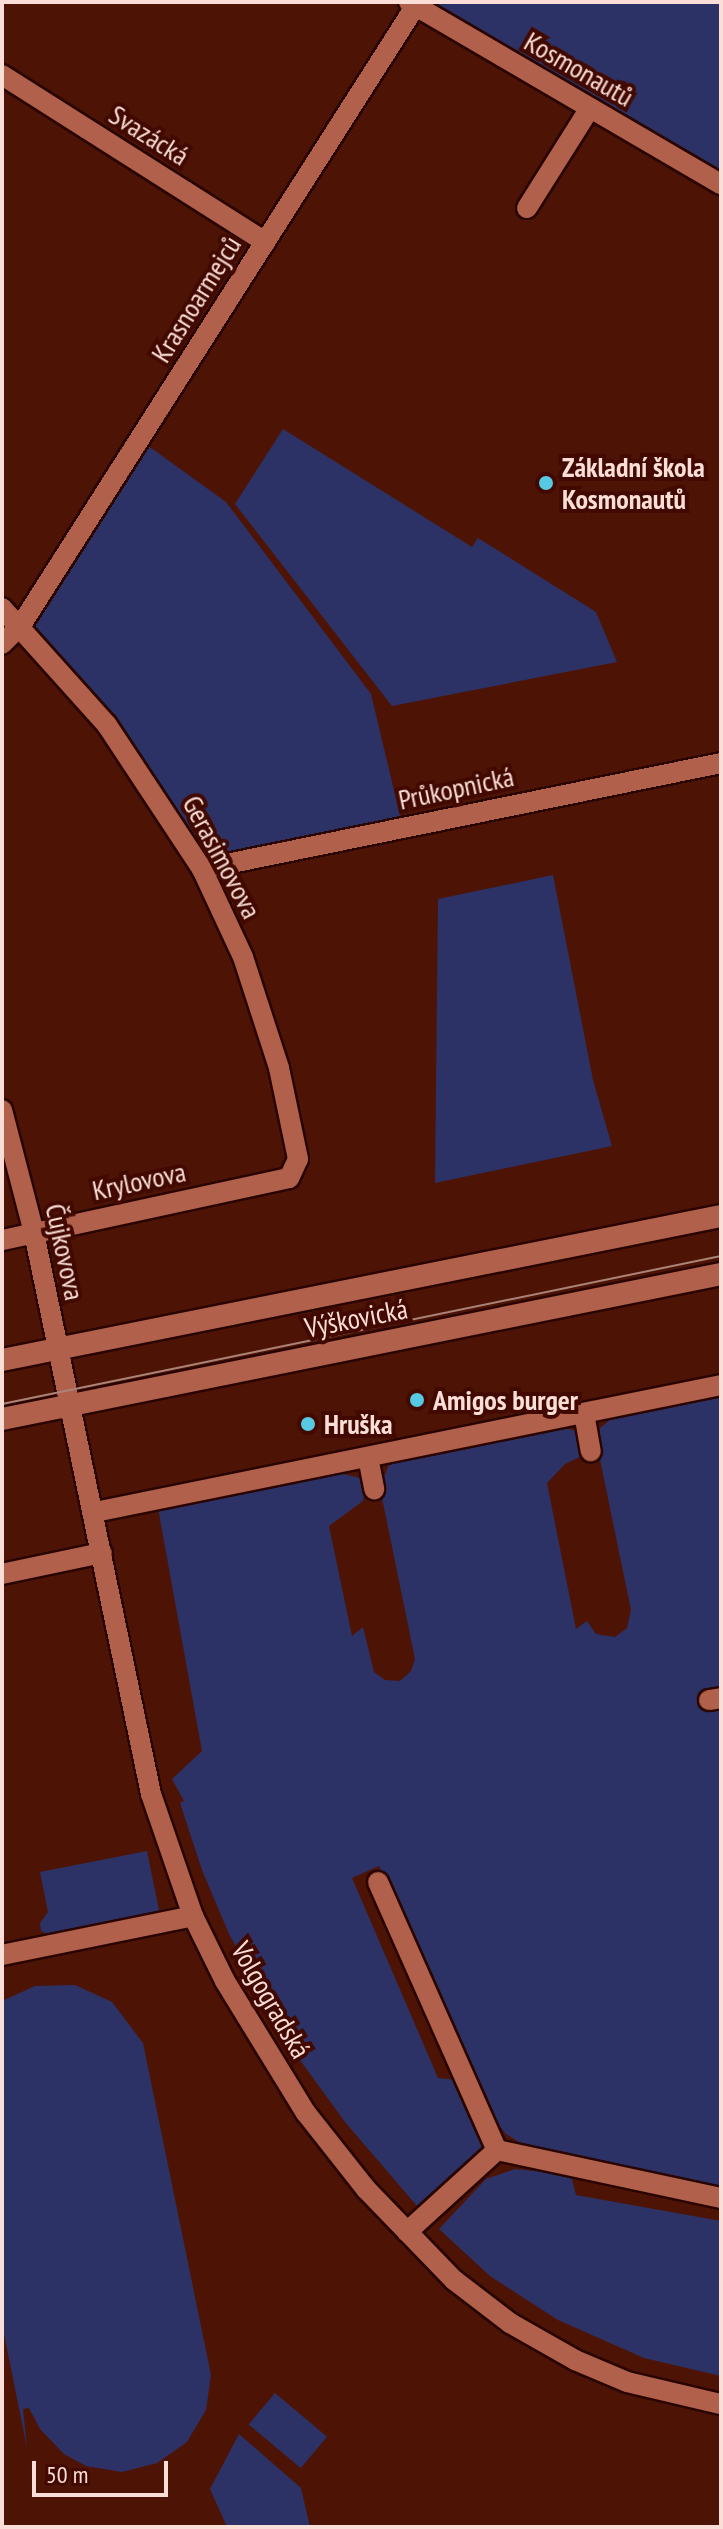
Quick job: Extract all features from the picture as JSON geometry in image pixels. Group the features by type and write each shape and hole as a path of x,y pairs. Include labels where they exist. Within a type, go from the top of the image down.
{"street":[{"name":"Kosmonautů","path":"414,3 721,184"},
{"name":"Krasnoarmejců","path":"2,644 21,625 414,3"},
{"name":"Svazácká","path":"2,75 265,242"},
{"path":"527,208 590,108"},
{"name":"Gerasimovova","path":"2,608 21,625 107,725 202,869 243,957 279,1068 298,1159 289,1178"},
{"name":"Průkopnická","path":"202,869 721,763"},
{"name":"Čujkovova","path":"2,1110 34,1233 68,1406"},
{"name":"Krylovova","path":"2,1240 289,1178"},
{"name":"Výškovická","path":"2,1360 721,1216"},
{"name":"Výškovická","path":"2,1419 721,1274"},
{"path":"95,1512 721,1385"},
{"name":"Volgogradská","path":"68,1406 95,1512 163,1835 193,1916 260,2043 306,2113 407,2232 454,2280 542,2342 627,2382 721,2404"},
{"path":"584,1413 591,1451"},
{"path":"368,1457 374,1489"},
{"path":"2,1574 102,1553"},
{"path":"378,1882 497,2150"},
{"path":"2,1955 193,1916"},
{"path":"497,2150 721,2198"},
{"path":"407,2232 497,2150"}],"shaded area":[{"path":"418,2 721,2 721,184"},
{"path":"283,429 472,547 478,538 596,612 617,662 392,706 235,504"},
{"path":"140,440 226,502 371,694 403,828 202,869 21,625"},
{"path":"553,875 593,1080 612,1146 435,1183 438,899"},
{"path":"721,1394 721,2190 532,2150 506,2134 484,2107 379,1866 352,1878 438,2078 456,2080 481,2141 481,2152 423,2213 345,2122 297,2056 229,1934 202,1870 180,1803 184,1801 172,1779 202,1751 158,1508 336,1472 360,1478 366,1488 363,1501 329,1526 352,1636 363,1627 374,1672 385,1680 400,1681 411,1671 415,1659 380,1488 389,1464 559,1427 577,1431 582,1437 582,1456 565,1464 547,1483 576,1629 587,1621 596,1634 615,1637 627,1628 631,1610 597,1445 600,1428 616,1415"},
{"path":"147,1851 160,1915 54,1937 41,1931 40,1923 48,1912 40,1872"},
{"path":"75,1985 112,2002 143,2043 211,2375 206,2410 187,2442 157,2463 122,2472 86,2466 64,2454 40,2429 29,2408 23,2409 27,2448 2,2324 2,2001 35,1986"},
{"path":"515,2169 571,2175 576,2195 721,2221 721,2376 644,2358 558,2320 490,2276 439,2229 486,2179"},
{"path":"275,2393 327,2437 301,2468 249,2424"},
{"path":"239,2434 301,2488 310,2527 227,2527 210,2489"}],"tram line":[{"path":"2,1404 721,1256"}],"place":[{"name":"Základní škola Kosmonautů","path":"546,483"},
{"name":"Amigos burger","path":"417,1400"},
{"name":"Hruška","path":"308,1424"}]}
